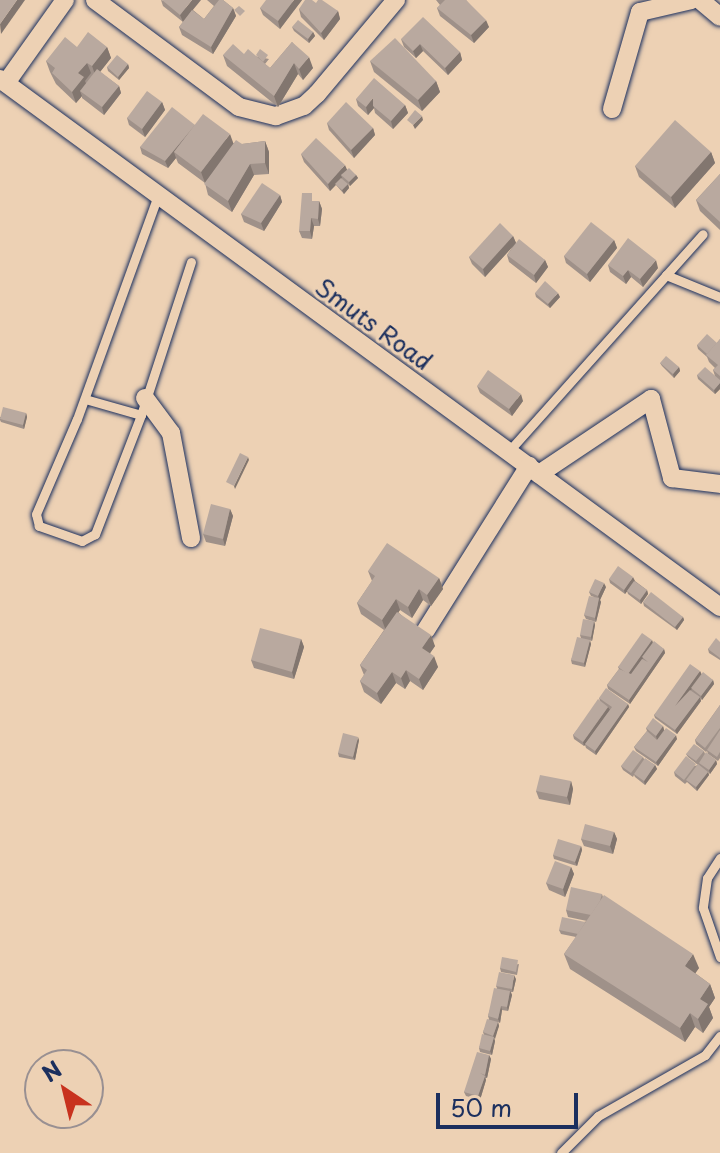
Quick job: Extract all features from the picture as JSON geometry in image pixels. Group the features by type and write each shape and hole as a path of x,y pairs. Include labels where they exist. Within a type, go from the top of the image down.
{"street":[{"path":"3,81 65,0"},
{"path":"95,0 239,107 276,116 304,106 317,94 391,2"},
{"path":"612,109 640,12 692,0"},
{"path":"700,0 720,17"},
{"path":"708,0 720,2"},
{"name":"Smuts Road","path":"3,81 720,607"},
{"path":"426,630 534,470 651,399 672,478 720,484"},
{"path":"143,407 171,433 191,538"}],"lane":[{"path":"158,195 85,399 35,517 39,526 82,541 99,528 191,262"},
{"path":"508,452 703,234"},
{"path":"666,275 720,297"},
{"path":"85,399 143,407"},
{"path":"720,858 707,878 703,900 720,957"},
{"path":"561,1153 598,1116 705,1055 720,1036"}],"building":[{"path":"0,0 17,0 0,24"},
{"path":"162,0 192,0 180,15"},
{"path":"219,0 233,8 211,47 179,27 192,10 204,19"},
{"path":"266,0 294,0 278,21 260,8"},
{"path":"305,0 316,3 322,0 338,11 321,33 299,9"},
{"path":"445,0 466,0 486,20 471,35 437,8"},
{"path":"239,6 245,11 240,16 234,10"},
{"path":"423,17 460,52 445,68 420,44 413,51 401,39"},
{"path":"298,20 313,32 308,39 292,27"},
{"path":"88,32 107,47 92,66 87,63 78,73 84,77 72,92 52,73 55,68 46,61 65,37 77,47"},
{"path":"395,38 436,81 418,100 370,61"},
{"path":"292,42 309,57 299,69 294,63 274,96 223,55 233,44 244,54 248,49 270,68"},
{"path":"260,49 268,55 263,62 256,55"},
{"path":"117,55 128,64 118,77 107,67"},
{"path":"97,69 119,86 102,107 80,91"},
{"path":"374,78 405,105 391,121 373,106 373,98 366,107 356,99"},
{"path":"147,91 162,102 142,129 127,118"},
{"path":"346,102 373,128 351,150 327,123"},
{"path":"172,107 195,125 165,161 140,147"},
{"path":"415,110 422,116 413,125 407,120"},
{"path":"203,114 230,134 201,172 174,152"},
{"path":"675,120 711,152 671,197 635,166"},
{"path":"316,138 345,165 328,184 301,154"},
{"path":"236,140 242,144 265,141 265,163 250,164 228,201 204,184"},
{"path":"349,168 356,175 349,182 341,175"},
{"path":"720,174 720,222 696,200"},
{"path":"341,178 348,184 342,190 335,184"},
{"path":"262,183 280,195 261,223 241,214"},
{"path":"302,193 312,193 312,201 319,201 318,219 311,218 310,231 299,231"},
{"path":"591,222 614,240 587,274 564,256"},
{"path":"500,223 513,236 483,269 469,257"},
{"path":"628,238 656,260 640,279 628,270 623,276 608,265"},
{"path":"519,239 545,260 534,275 507,255"},
{"path":"545,281 558,293 548,304 535,293"},
{"path":"707,334 717,343 707,354 697,345"},
{"path":"720,339 720,376 713,370 718,365 706,355"},
{"path":"666,356 679,367 673,374 660,363"},
{"path":"705,367 720,380 714,390 697,375"},
{"path":"488,370 521,394 509,409 477,386"},
{"path":"3,407 26,413 23,425 0,419"},
{"path":"240,453 248,457 234,486 226,482"},
{"path":"211,504 230,509 223,539 203,534"},
{"path":"387,543 439,578 427,595 419,589 408,607 396,599 382,620 357,603 375,576 368,571"},
{"path":"618,566 633,577 624,590 609,579"},
{"path":"595,579 604,583 598,596 589,592"},
{"path":"634,581 647,590 640,600 627,591"},
{"path":"651,592 683,617 675,627 643,602"},
{"path":"589,596 599,598 595,618 584,615"},
{"path":"397,612 431,635 422,648 434,656 419,679 406,670 401,678 392,672 377,693 360,681 367,670 360,665"},
{"path":"583,619 594,621 591,637 580,635"},
{"path":"260,628 301,639 292,672 251,660"},
{"path":"642,633 652,640 628,674 618,667"},
{"path":"577,637 590,640 584,663 571,660"},
{"path":"716,638 720,642 720,658 708,649"},
{"path":"654,641 664,649 629,700 607,685 619,669 631,674 642,659 648,662 642,657"},
{"path":"690,664 700,671 675,706 690,690 700,697 675,730 654,715"},
{"path":"703,672 713,680 701,696 691,688"},
{"path":"606,688 628,704 595,751 585,744 612,707 599,698"},
{"path":"598,699 608,707 583,742 573,735"},
{"path":"720,705 720,728 705,748 695,740"},
{"path":"653,718 663,726 656,736 646,728"},
{"path":"666,728 676,735 656,762 634,747 647,731 657,740"},
{"path":"720,730 720,752 717,757 707,750"},
{"path":"343,733 358,737 353,757 338,753"},
{"path":"694,744 704,751 696,761 686,754"},
{"path":"633,750 643,757 631,773 621,766"},
{"path":"706,752 716,760 709,770 699,763"},
{"path":"686,756 696,764 684,780 674,772"},
{"path":"645,758 655,765 644,781 634,774"},
{"path":"698,764 708,772 696,787 686,780"},
{"path":"540,775 571,781 567,797 536,791"},
{"path":"585,824 614,832 610,846 581,839"},
{"path":"558,839 581,846 575,862 553,855"},
{"path":"555,861 571,867 563,889 546,883"},
{"path":"571,887 602,894 591,915 566,910"},
{"path":"604,895 693,954 685,966 710,984 700,999 708,1004 698,1019 690,1013 680,1028 564,954"},
{"path":"562,917 585,923 578,934 559,930"},
{"path":"502,957 518,960 516,972 500,968"},
{"path":"499,972 514,975 512,989 496,986"},
{"path":"494,988 510,991 507,1007 501,1006 498,1019 488,1016"},
{"path":"487,1019 498,1022 493,1036 483,1032"},
{"path":"482,1034 494,1037 490,1051 479,1048"},
{"path":"477,1052 489,1055 485,1075 480,1073 485,1076 478,1096 464,1092"}]}
